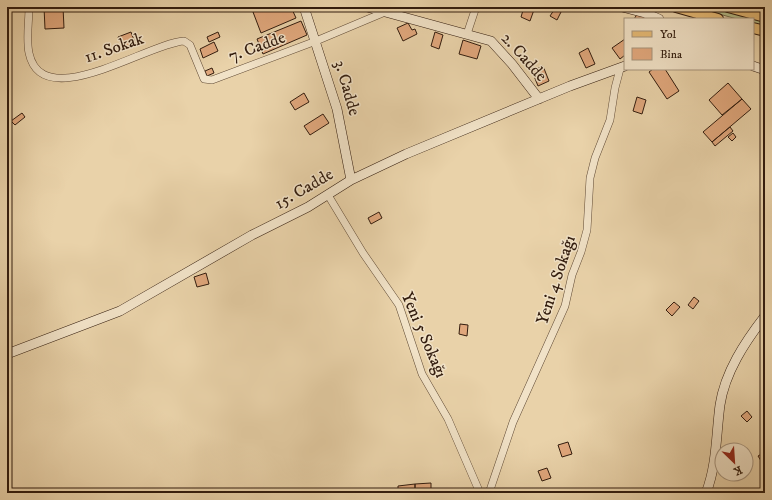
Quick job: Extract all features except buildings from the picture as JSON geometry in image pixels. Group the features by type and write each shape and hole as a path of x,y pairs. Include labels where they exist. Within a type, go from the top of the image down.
{"main road":[{"path":"676,7 691,16 709,18"},
{"path":"728,7 765,17"},
{"path":"754,28 765,31"}],"street":[{"name":"11. Sokak","path":"29,7 28,43 31,58 39,72 53,79 78,76 184,41 190,45 201,73 207,80"},
{"name":"3. Cadde","path":"304,7 337,109 351,180"},
{"name":"2. Cadde","path":"367,7 484,39 495,45 539,100"},
{"path":"467,34 476,7"},
{"path":"622,7 657,18"},
{"name":"7. Cadde","path":"207,80 316,41 385,12"},
{"path":"754,66 765,70"},
{"name":"15. Cadde","path":"7,354 120,311 252,235 328,195 351,180 431,143 575,84 623,68"},
{"name":"Yeni 4 Sokağı","path":"489,493 513,422 565,306 572,275 582,252 587,230 590,178 595,158 610,120 615,88 623,68"},
{"name":"Yeni 5 Sokağı","path":"328,195 360,247 399,305 422,374 448,419 480,493"},
{"path":"706,493 712,472 723,392 734,364 765,316"}],"green space":[{"path":"694,7 721,10 754,18 733,18"},
{"path":"754,18 765,21 765,27 754,23"}]}
